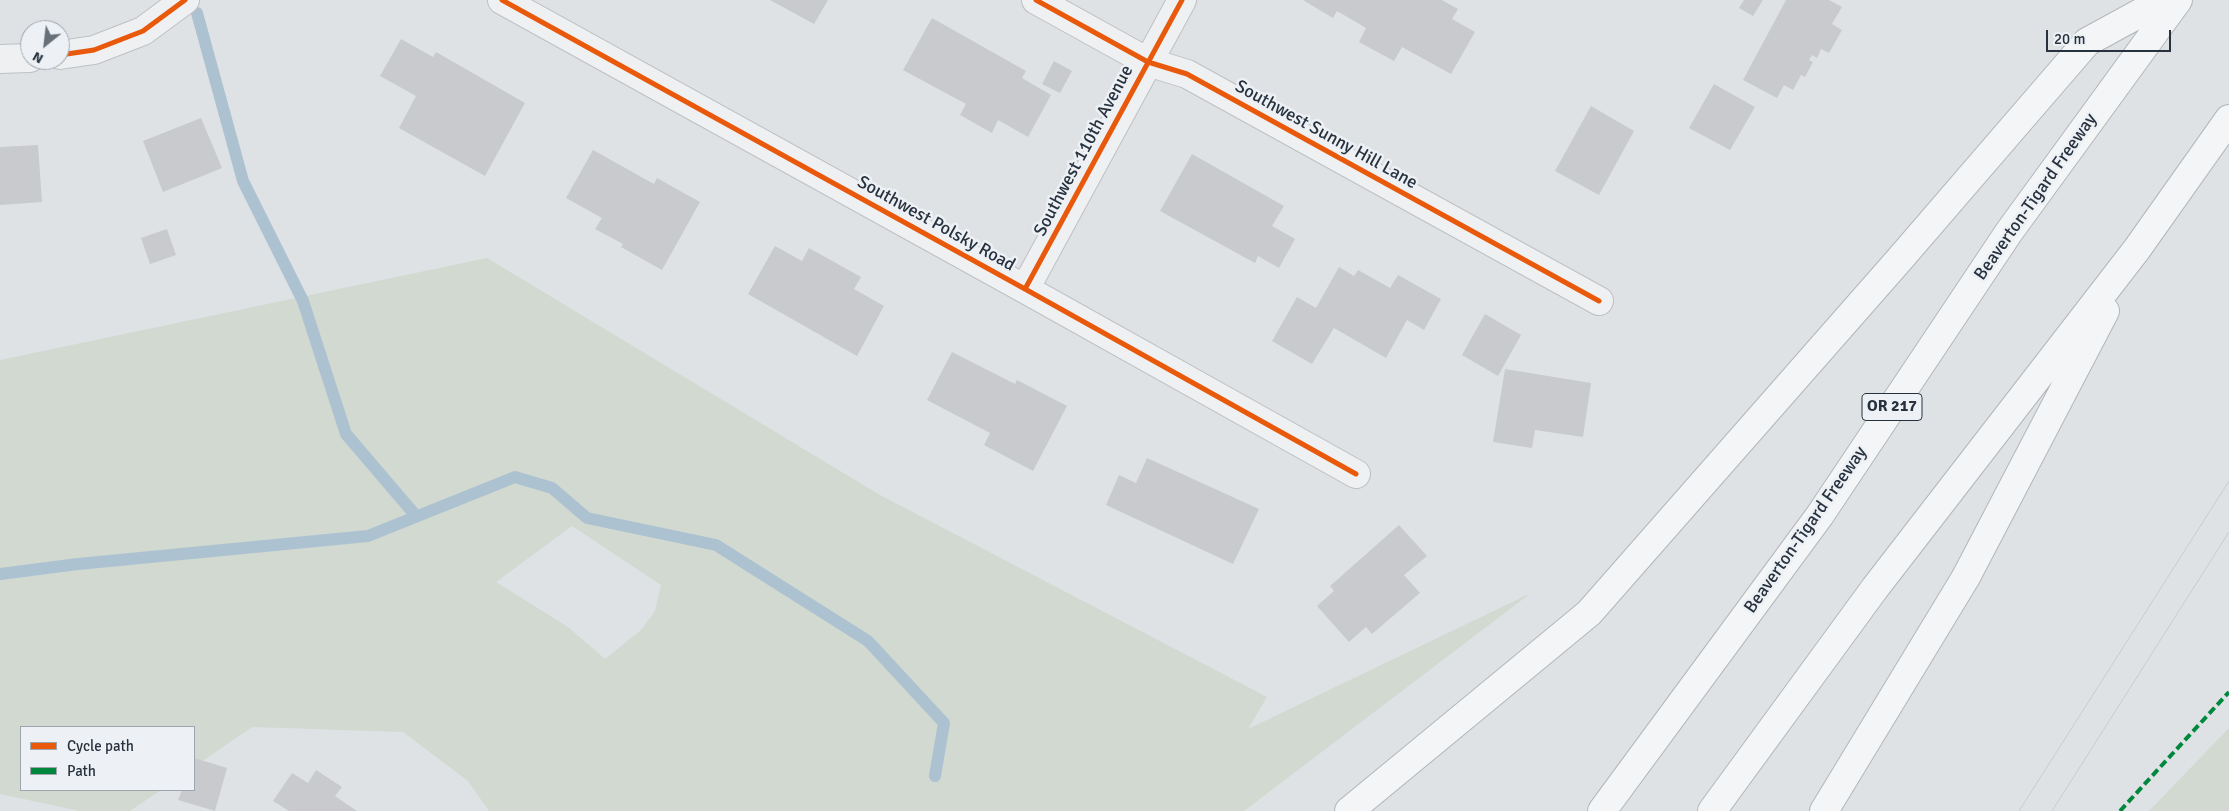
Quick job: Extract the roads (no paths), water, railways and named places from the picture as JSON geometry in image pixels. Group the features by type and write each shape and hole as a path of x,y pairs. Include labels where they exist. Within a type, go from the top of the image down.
{"highway":[{"path":"1349,811 1589,613 1899,260 2087,42 2164,0"},
{"name":"Beaverton-Tigard Freeway","path":"1602,811 1820,515 2009,232 2178,0"},
{"path":"1712,811 1875,588 2137,249 2229,119"},
{"path":"1824,811 1966,577 2137,249"}],"street":[{"path":"70,54 94,50 143,30 185,0"},
{"name":"Southwest Polsky Road","path":"502,0 1026,288 1356,474"},
{"name":"Southwest Sunny Hill Lane","path":"1036,0 1148,62 1187,74 1599,301"},
{"name":"Southwest 110th Avenue","path":"1026,288 1182,0"},
{"path":"0,59 20,58"}],"waterway":[{"path":"197,13 243,181 303,301 346,434 416,516"},
{"path":"0,574 78,564 368,536 515,477 552,488 587,518 716,545 868,641 944,723 935,776"}],"tram line":[{"path":"2019,811 2229,481"},
{"path":"2052,811 2229,532"}]}
